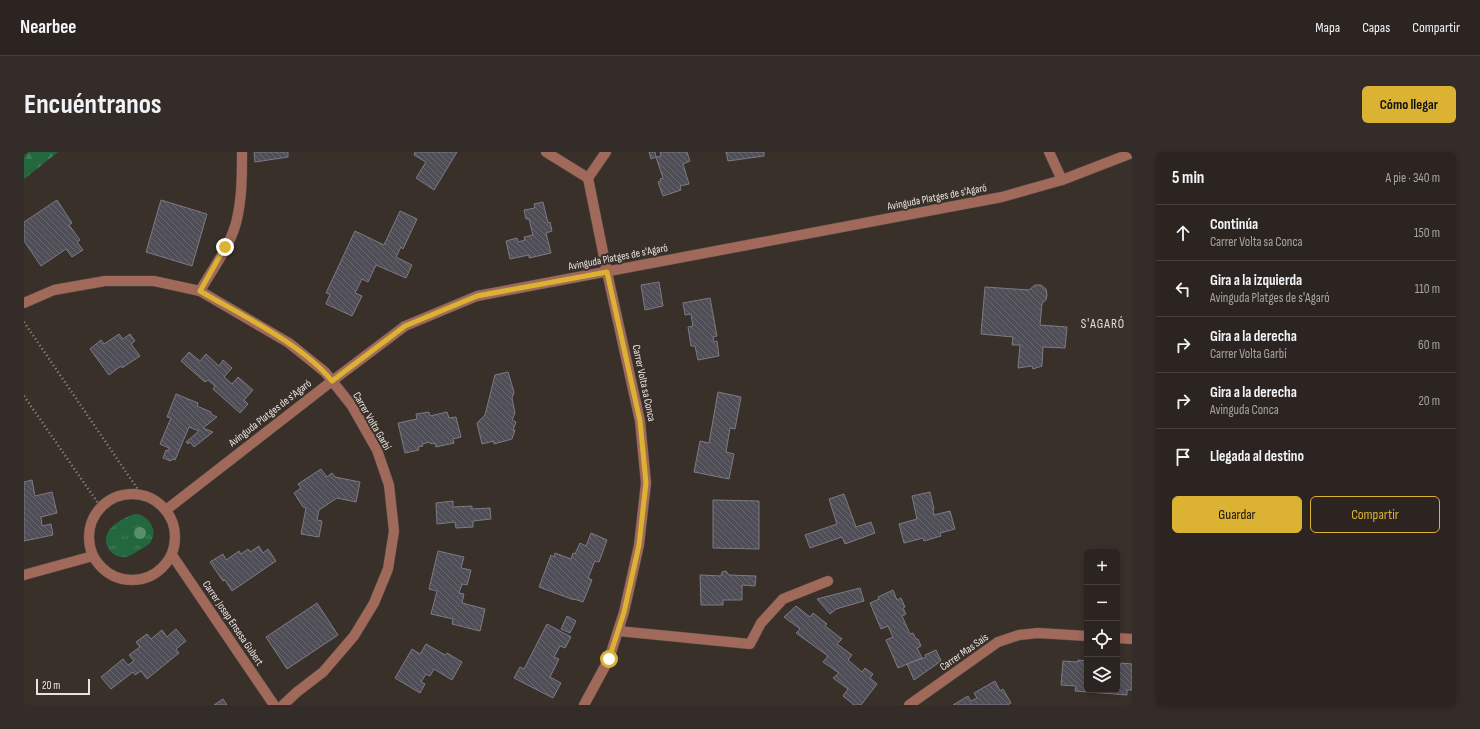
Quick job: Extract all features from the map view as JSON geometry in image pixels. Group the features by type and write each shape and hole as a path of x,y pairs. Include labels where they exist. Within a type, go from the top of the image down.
{"street":[{"path":"200,291 225,247 236,223 242,187 242,152"},
{"path":"546,152 588,178 606,152"},
{"path":"1049,152 1062,180"},
{"name":"Avinguda Platges de s'Agaró","path":"166,510 405,326 477,296 1002,197 1062,180 1132,153"},
{"name":"Carrer Volta sa Conca","path":"584,705 609,659 624,612 639,545 646,483 640,421 588,178"},
{"name":"Carrer Volta Garbí","path":"24,303 54,290 105,281 154,281 200,291 289,343 325,372 352,406 377,450 389,485 394,531 388,569 374,604 354,636 323,672 283,705"},
{"path":"126,494 141,494 155,500 166,510 172,520 175,532 175,543 172,555 164,566 153,575 140,580 126,580 112,576 101,568 93,556 89,544 89,530 93,517 100,506 112,498 126,494"},
{"name":"Carrer Josep Ensesa Gubert","path":"172,555 274,705"},
{"path":"24,575 93,556"},
{"path":"618,631 750,644 761,623 783,599 828,581"},
{"name":"Carrer Mas Sais","path":"914,704 998,642 1019,635 1038,633 1084,636"},
{"path":"1120,638 1132,639"}],"path":[{"path":"24,322 141,494"},
{"path":"24,396 100,506"}],"green space":[{"path":"24,152 58,152 24,179"},
{"path":"136,514 145,517 152,525 152,539 149,544 129,556 118,556 111,552 108,548 106,536 113,526 129,516"}],"building":[{"path":"254,152 288,152 288,157 255,162"},
{"path":"415,152 457,152 434,190 416,178 426,162 414,155"},
{"path":"649,152 655,152 656,157 651,159"},
{"path":"660,152 687,152 690,161 683,164 689,184 680,186 681,190 663,196 658,182 663,178 656,157 661,156"},
{"path":"726,152 764,152 764,156 728,161"},
{"path":"57,200 72,223 69,225 80,240 77,242 83,250 72,257 66,249 41,266 24,241 24,222"},
{"path":"161,200 207,214 192,266 146,252"},
{"path":"543,202 548,223 550,222 552,231 546,233 551,253 529,258 529,255 510,259 506,241 517,238 518,242 525,240 524,237 533,235 529,219 526,219 524,210 535,208 534,204"},
{"path":"400,211 417,219 403,249 401,247 396,257 412,265 406,278 376,265 368,282 362,279 355,293 362,296 352,316 326,304 330,294 326,293 355,231 384,245"},
{"path":"659,282 663,306 645,310 641,285"},
{"path":"1035,285 1041,285 1046,289 1047,295 1046,300 1042,303 1040,325 1067,327 1065,348 1043,347 1042,366 1033,369 1032,366 1018,368 1020,345 1012,345 1013,337 981,334 985,287 1029,290"},
{"path":"710,298 717,336 713,337 714,342 717,341 719,356 698,360 695,346 691,346 688,327 693,326 691,314 685,315 683,303"},
{"path":"119,334 123,339 130,334 135,341 131,344 140,356 122,368 121,366 109,375 90,349 101,340 104,344"},
{"path":"189,352 200,361 206,354 219,366 223,360 232,368 224,377 232,384 238,377 253,390 244,400 248,404 240,413 213,389 215,386 208,380 205,382 181,361"},
{"path":"508,372 514,392 512,398 515,413 512,420 516,422 512,439 494,444 494,441 482,444 477,423 485,415 495,375"},
{"path":"718,392 741,397 735,429 730,428 726,452 734,454 729,479 694,472 700,441 709,443"},
{"path":"176,394 198,403 197,406 211,412 211,414 217,417 203,428 213,432 194,447 190,442 188,444 186,442 199,431 189,427 175,460 172,459 171,461 163,458 166,450 169,451 169,448 160,444 171,418 167,417"},
{"path":"429,412 430,416 447,412 449,418 456,417 461,437 453,439 454,443 436,447 435,443 431,444 430,442 422,444 423,446 418,447 419,450 405,453 398,423 417,419 416,414"},
{"path":"321,469 327,477 332,473 335,477 360,482 356,502 337,498 319,510 317,520 322,521 319,537 301,534 306,508 303,507 294,493 301,488 298,484"},
{"path":"32,480 35,496 52,492 57,513 41,517 42,526 51,524 53,535 24,541 24,482"},
{"path":"930,492 934,515 950,511 955,529 940,533 941,536 924,541 923,538 904,543 899,524 917,519 912,496"},
{"path":"844,494 856,527 871,522 875,533 845,544 842,537 810,548 805,535 837,524 829,499"},
{"path":"713,500 759,501 759,549 713,548"},
{"path":"453,501 453,507 472,506 472,509 490,508 491,519 473,521 473,527 456,528 455,522 437,524 436,503"},
{"path":"591,533 607,540 599,562 595,561 588,578 592,580 583,602 539,587 551,555 554,557 555,553 571,559 580,543 586,546"},
{"path":"259,546 263,553 268,549 276,561 232,591 210,562 223,554 226,560 239,551 241,554 248,549 250,552"},
{"path":"438,551 464,557 461,568 471,570 467,585 462,584 459,593 464,594 462,603 485,609 480,631 452,624 453,619 431,614 437,591 429,589"},
{"path":"726,571 729,575 756,576 755,586 742,585 742,600 723,600 723,605 701,605 700,575 721,576 722,572"},
{"path":"860,588 864,601 836,609 830,614 817,599"},
{"path":"893,590 897,600 901,598 905,607 903,608 906,614 902,616 910,634 913,633 916,639 918,639 921,646 917,648 922,658 898,668 886,640 893,637 888,626 881,629 870,603 879,599 878,597"},
{"path":"317,603 338,635 287,669 266,637"},
{"path":"796,606 810,617 813,613 827,624 825,626 842,639 837,644 852,655 848,660 862,672 865,668 873,674 870,678 877,684 861,705 853,705 843,696 848,689 833,678 839,673 823,662 828,656 796,633 800,629 784,617"},
{"path":"567,616 576,621 570,633 561,629"},
{"path":"547,624 571,637 565,648 560,646 554,657 559,659 550,677 561,683 553,698 514,678 520,667 524,669"},
{"path":"176,629 186,641 176,649 179,653 147,679 141,671 135,675 133,672 111,689 101,677 123,659 128,665 134,661 129,655 140,647 136,642 147,634 151,639 162,630 167,637"},
{"path":"426,644 445,655 447,653 462,662 452,680 434,669 430,676 426,674 421,682 425,684 420,693 395,678 412,649 420,654"},
{"path":"936,650 941,661 914,680 907,664 926,657 925,655"},
{"path":"1078,660 1084,661 1084,692 1075,691 1076,686 1061,685 1063,661 1078,662"},
{"path":"1121,663 1132,664 1132,690 1127,690 1127,695 1101,693 1120,693"},
{"path":"995,681 1000,691 1003,689 1011,703 1007,705 953,705 968,696 971,701 977,698 974,693"},
{"path":"223,699 227,705 214,705"}],"district":[{"name":"S'AGARÓ","path":"1103,324"}],"route":[{"path":"225,247 200,291 289,343 325,372 332,381 405,326 477,296 607,272 640,421 646,483 639,545 624,612 609,659"}]}
